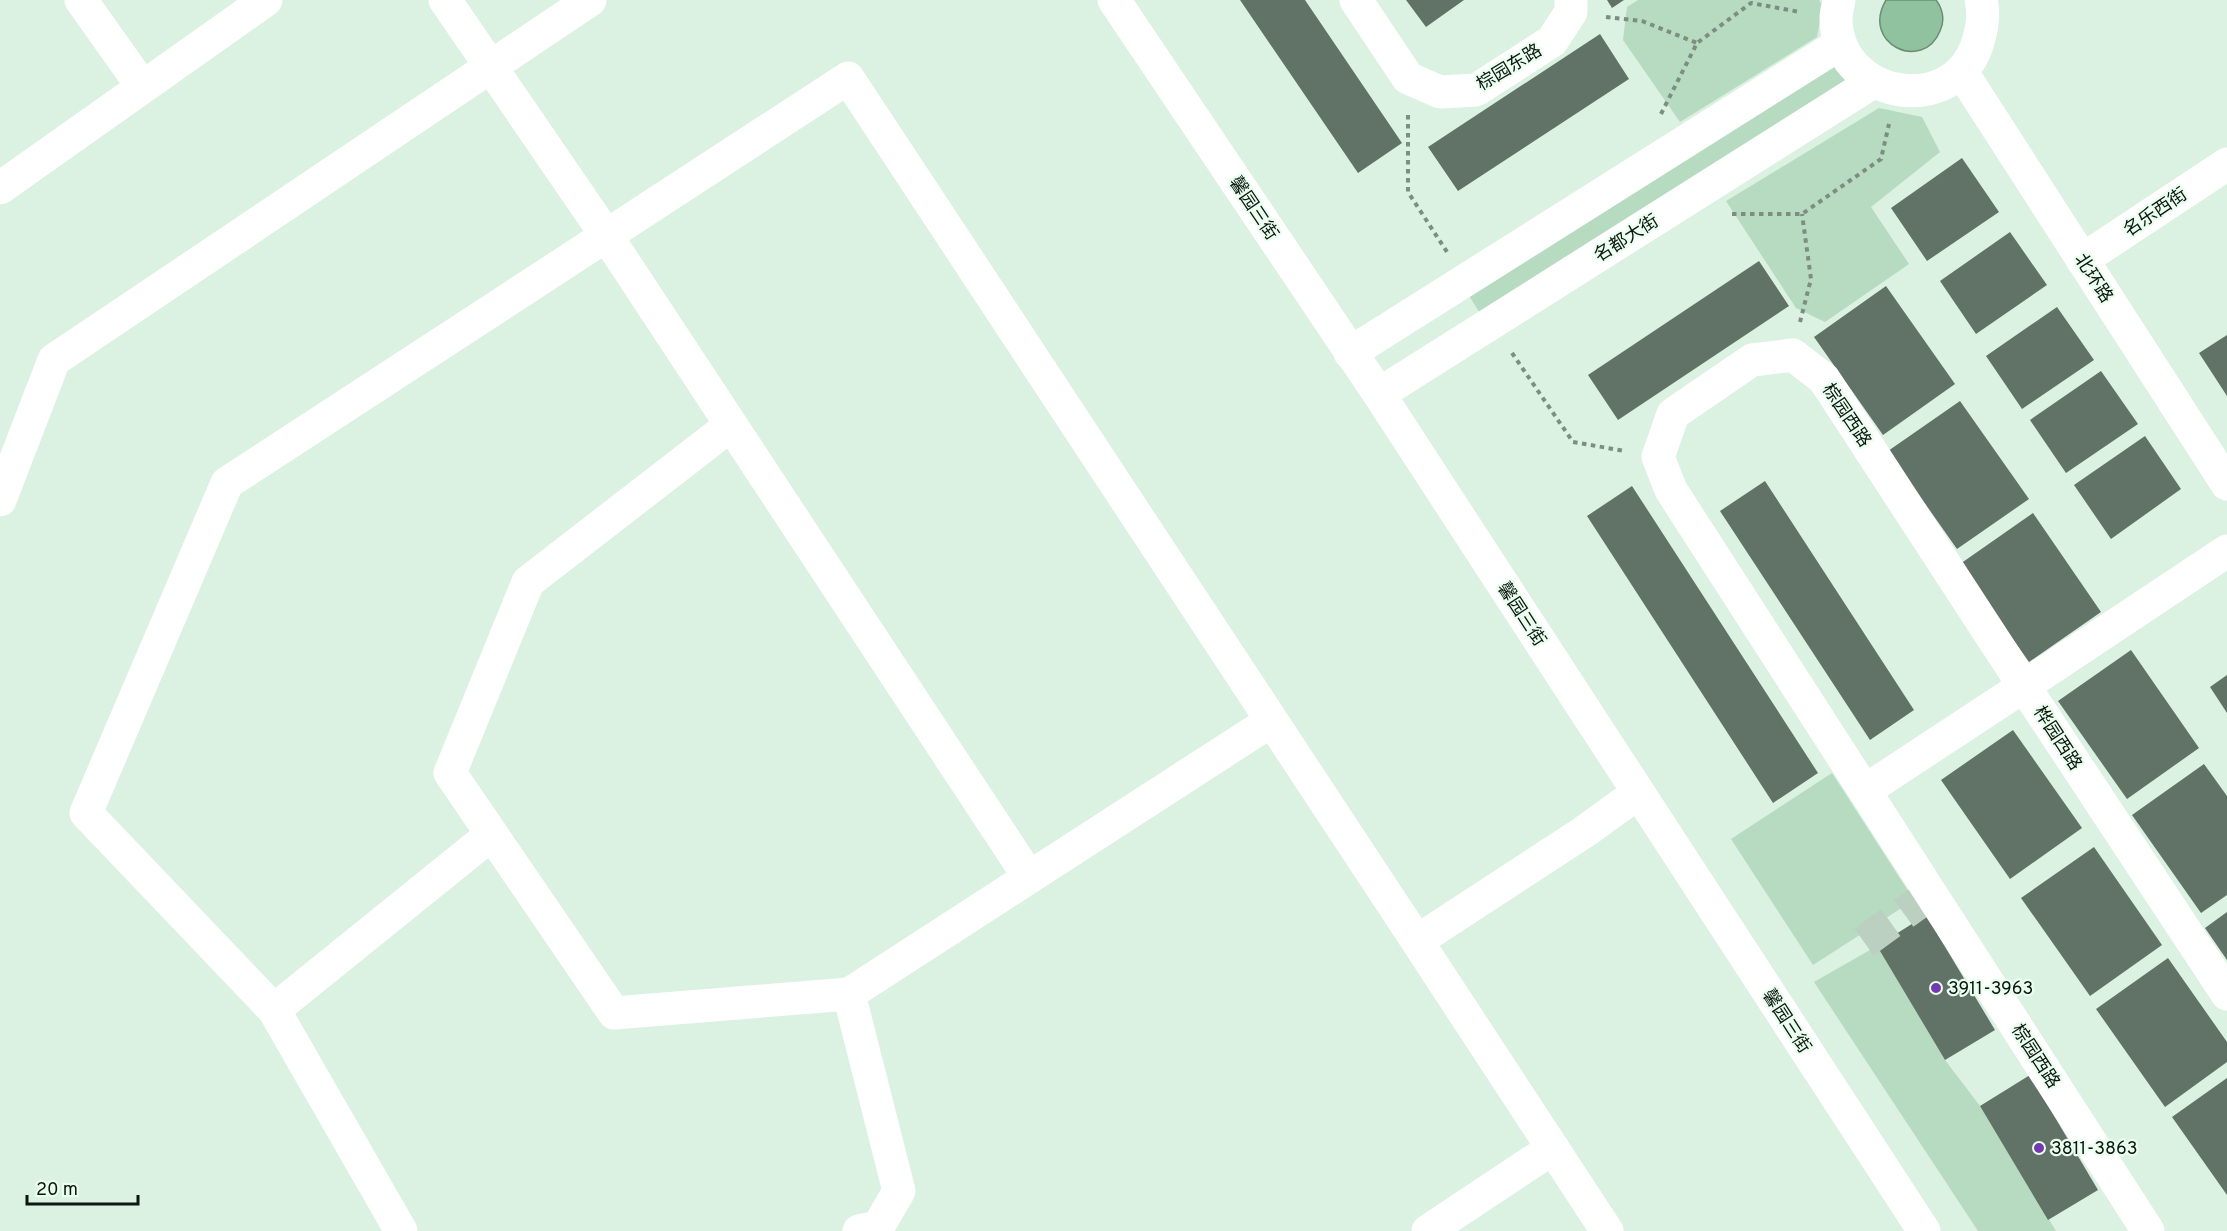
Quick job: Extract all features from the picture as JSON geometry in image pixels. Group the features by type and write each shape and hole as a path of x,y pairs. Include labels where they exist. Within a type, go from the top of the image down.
{"street":[{"path":"81,0 142,86"},
{"path":"0,188 266,0"},
{"path":"445,0 606,236 1029,877"},
{"path":"0,500 54,360 590,0"},
{"name":"馨园三街","path":"1114,0 1379,394 1924,1231"},
{"path":"1356,0 1408,78"},
{"path":"1350,352 1465,280 1838,21 1853,65 1885,86 1920,92 1942,84 1961,71 1975,53 1982,30 1981,0"},
{"name":"棕园东路","path":"1408,78 1440,92 1476,90 1552,40 1571,6"},
{"name":"北环路","path":"1961,71 2227,484"},
{"path":"401,1231 274,1010 86,813 227,483 848,78 1607,1231"},
{"name":"名都大街","path":"1379,394 1491,323 1885,86"},
{"name":"名乐西街","path":"2082,260 2227,164"},
{"path":"1658,456 1673,414 1752,360 1793,355"},
{"name":"棕园西路","path":"1793,355 1824,379 2024,686"},
{"path":"731,425 528,582 450,773 614,1012 849,993 1271,721"},
{"name":"棕园西路","path":"1658,456 1671,490 2148,1231"},
{"name":"桦园西路","path":"2227,550 2024,686 2227,994"},
{"path":"1866,790 2024,686"},
{"path":"1417,941 1584,832 1638,793"},
{"path":"274,1010 492,834"},
{"path":"849,993 899,1191 878,1227 859,1231"},
{"path":"1428,1231 1552,1148"}],"path":[{"path":"1659,119 1697,43 1750,3 1838,21"},
{"path":"1571,6 1642,21 1697,43"},
{"path":"1408,78 1408,192 1465,280"},
{"path":"1731,214 1802,214 1881,159 1885,86"},
{"path":"1793,355 1811,279 1802,214"},
{"path":"1491,323 1573,442 1658,456"}],"shaded area":[{"path":"1638,0 1819,0 1823,6 1817,37 1680,122 1623,40 1627,7"},
{"path":"1886,0 1936,0 1942,11 1943,19 1940,31 1932,44 1921,50 1909,51 1897,48 1887,40 1881,29 1880,16"},
{"path":"1846,56 1864,75 1481,315 1468,294"},
{"path":"1879,108 1922,117 1940,152 1871,207 1909,264 1825,322 1796,308 1726,201"},
{"path":"1832,773 1914,900 1813,965 1731,839"},
{"path":"1877,946 1945,1060 1980,1106 2056,1231 1978,1231 1814,982"}],"building":[{"path":"1240,0 1305,0 1402,143 1358,173"},
{"path":"1406,0 1464,0 1426,27"},
{"path":"1607,0 1624,0 1612,8"},
{"path":"1600,34 1629,79 1458,191 1428,147"},
{"path":"1962,158 1999,212 1927,261 1891,208"},
{"path":"2010,232 2047,285 1976,334 1940,281"},
{"path":"1759,261 1789,306 1618,420 1588,375"},
{"path":"1886,286 1955,384 1883,435 1814,337"},
{"path":"2057,307 2094,360 2022,409 1986,356"},
{"path":"2227,335 2227,396 2199,353"},
{"path":"2101,371 2138,424 2066,473 2030,420"},
{"path":"1960,401 2029,499 1957,549 1888,451"},
{"path":"2145,436 2181,489 2111,539 2074,485"},
{"path":"1765,481 1914,710 1870,740 1720,511"},
{"path":"1632,486 1818,773 1773,803 1587,516"},
{"path":"2033,513 2101,612 2029,662 1960,564"},
{"path":"2131,650 2199,748 2127,799 2058,701"},
{"path":"2227,675 2227,713 2210,687"},
{"path":"2013,730 2082,828 2010,879 1941,780"},
{"path":"2204,764 2227,796 2227,895 2201,913 2132,815"},
{"path":"2094,847 2162,945 2090,996 2021,898"},
{"path":"2227,912 2227,960 2205,928"},
{"name":"3911-3963","path":"1926,915 1995,1030 1945,1060 1877,946"},
{"path":"2168,958 2227,1042 2227,1062 2165,1107 2096,1009"},
{"name":"3811-3863","path":"2030,1075 2098,1190 2048,1220 1980,1106"},
{"path":"2227,1078 2227,1195 2172,1117"}],"tunnel":[{"path":"1864,942 1932,893"}],"place":[{"name":"3911-3963","path":"1936,988"},
{"name":"3811-3863","path":"2039,1148"}]}
